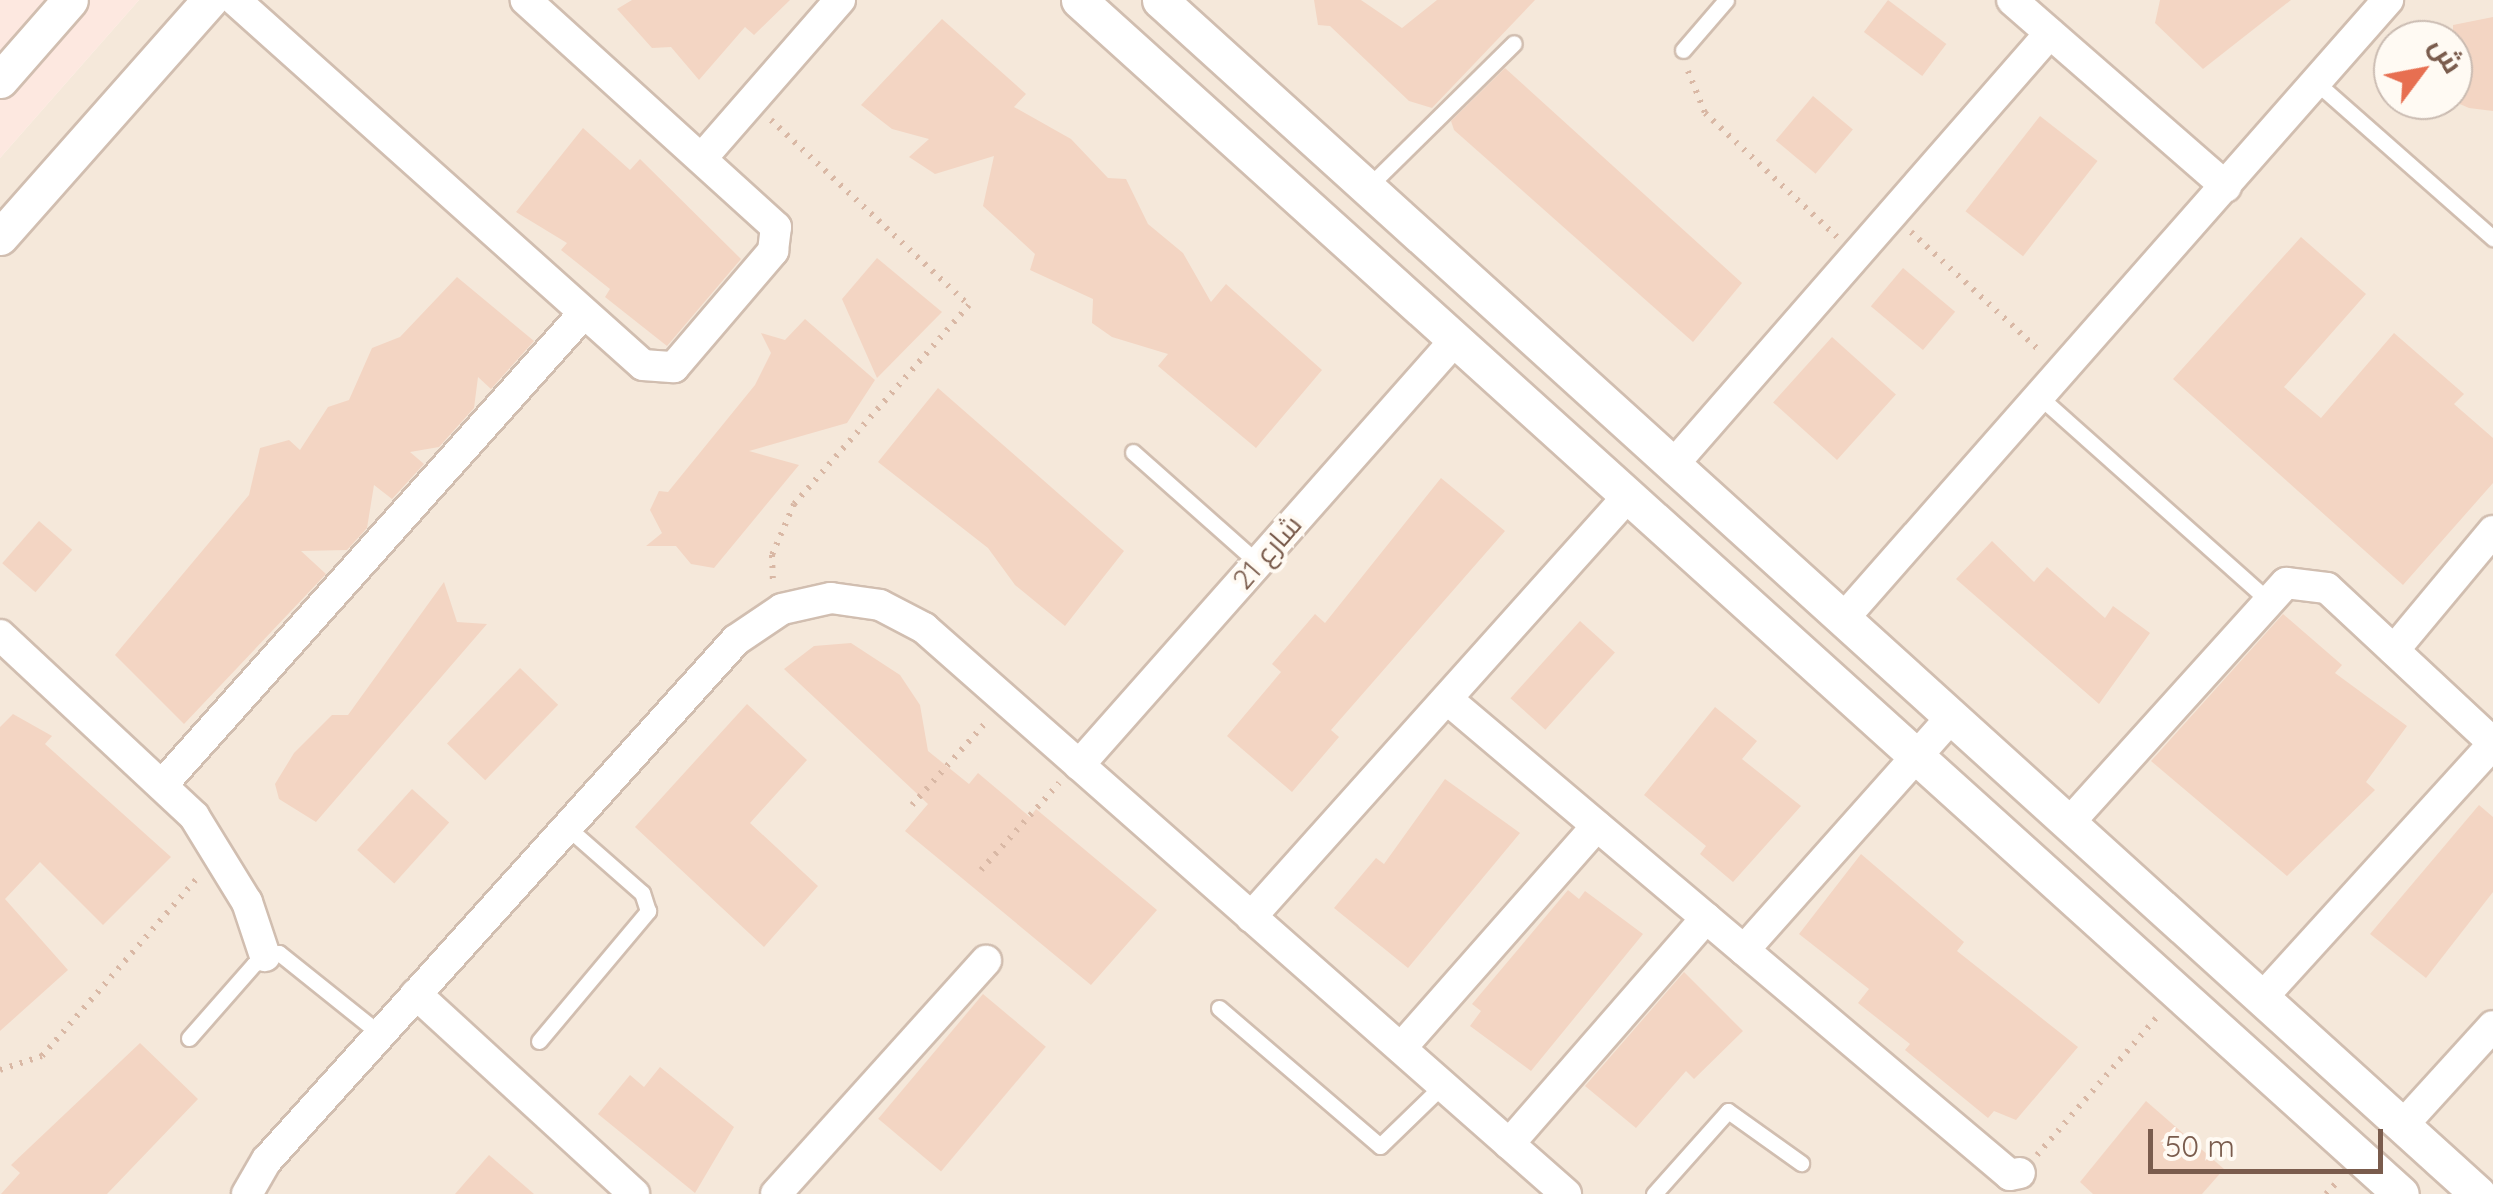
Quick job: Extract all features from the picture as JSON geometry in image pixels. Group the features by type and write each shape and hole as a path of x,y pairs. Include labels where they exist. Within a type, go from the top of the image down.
{"street":[{"path":"0,80 70,0"},
{"path":"235,0 643,364 664,370 773,251 776,227 526,0"},
{"path":"702,158 840,0"},
{"path":"1079,0 2401,1194"},
{"path":"1160,0 2478,1194"},
{"path":"2012,0 2226,187"},
{"path":"1842,619 2041,398 2388,0"},
{"path":"0,238 200,5"},
{"path":"1251,916 1626,493 1657,485 1677,469 1856,255 2050,33"},
{"path":"163,784 584,313"},
{"name":"شارع 21","path":"1078,764 1456,339"},
{"path":"1626,493 1628,459 1636,431"},
{"path":"2394,650 2493,531"},
{"path":"2068,824 2268,600 2307,579 2394,650 2493,743 2261,999"},
{"path":"247,1194 380,1034 736,640 782,609 830,598 880,605 924,628 1566,1194"},
{"path":"0,635 163,784 221,852 264,956"},
{"path":"1446,699 2010,1175 2020,1173"},
{"path":"1744,950 1951,718"},
{"path":"1401,1048 1597,826"},
{"path":"1509,1144 1706,918"},
{"path":"776,1194 986,960"},
{"path":"416,994 634,1194"},
{"path":"2402,1126 2493,1026"}],"lane":[{"path":"1683,50 1726,0"},
{"path":"1367,188 1514,43"},
{"path":"2317,82 2493,238"},
{"path":"2041,398 2268,600"},
{"path":"1132,452 1258,563"},
{"path":"539,1041 648,911 642,893 567,827"},
{"path":"190,1038 264,956 292,956 380,1034"},
{"path":"1219,1008 1380,1146 1443,1085"},
{"path":"1654,1194 1728,1111 1802,1163"}],"path":[{"path":"1683,50 1705,113 1856,255"},
{"path":"751,102 969,305 779,528 773,582 782,609"},
{"path":"1892,214 2062,372"},
{"path":"912,805 1006,699"},
{"path":"981,870 1078,764"},
{"path":"0,1070 42,1056 221,852"},
{"path":"2020,1173 2179,991"}],"shaded area":[{"path":"0,0 139,0 0,158"},
{"path":"139,0 2493,0 2493,1194 0,1194 0,158"}],"building":[{"path":"632,0 790,0 754,35 745,27 699,80 671,47 652,48 617,9"},
{"path":"1314,0 1361,0 1402,28 1437,0 1535,0 1432,108 1409,101 1330,26 1318,25"},
{"path":"1888,0 1946,44 1922,76 1864,32"},
{"path":"2160,0 2291,0 2203,69 2155,23"},
{"path":"2493,17 2493,111 2473,108 2473,21"},
{"path":"942,19 1026,94 1014,107 1071,139 1108,178 1126,179 1148,224 1183,253 1211,302 1226,284 1322,370 1256,448 1158,366 1168,354 1112,337 1092,323 1093,299 1030,270 1035,254 983,206 994,156 935,174 909,157 929,139 892,129 861,105"},
{"path":"1505,68 1742,283 1693,342 1454,130 1451,121"},
{"path":"1813,96 1853,129 1816,174 1776,140"},
{"path":"2040,116 2098,161 2023,256 1966,211"},
{"path":"583,128 630,170 640,159 741,259 667,346 605,297 610,289 561,250 567,243 516,212"},
{"path":"2301,237 2366,294 2284,387 2321,418 2394,333 2464,394 2454,404 2493,438 2493,483 2403,585 2173,379"},
{"path":"877,258 942,312 877,378 842,299"},
{"path":"1903,268 1955,312 1923,350 1871,306"},
{"path":"457,277 534,341 491,389 478,377 474,408 439,447 410,452 424,464 392,499 374,485 367,528 347,550 301,551 326,574 184,724 115,655 249,495 260,448 289,440 300,450 328,407 349,400 372,348 400,337"},
{"path":"805,319 875,380 847,423 749,451 799,465 714,568 691,564 676,546 646,546 662,533 650,510 659,491 668,492 755,385 771,353 761,333 785,340"},
{"path":"1832,337 1896,395 1837,460 1773,402"},
{"path":"938,388 1124,551 1065,626 1015,585 988,548 878,462"},
{"path":"1441,478 1505,531 1331,730 1339,737 1292,792 1227,736 1281,672 1272,664 1315,614 1325,623"},
{"path":"39,521 72,550 35,592 2,563"},
{"path":"1992,541 2034,582 2047,567 2105,618 2113,606 2150,633 2099,704 1956,579"},
{"path":"444,582 457,622 487,624 316,822 279,799 275,784 294,753 332,715 348,715"},
{"path":"2283,614 2342,665 2335,673 2407,726 2366,782 2375,790 2287,876 2151,761"},
{"path":"1580,621 1615,652 1545,730 1510,698"},
{"path":"851,643 900,675 920,705 928,751 969,784 978,773 1030,817 1036,809 1157,910 1091,985 905,831 928,804 784,669 814,646"},
{"path":"520,668 558,705 485,780 447,744"},
{"path":"747,704 807,760 750,823 818,886 764,947 635,827"},
{"path":"1715,707 1757,741 1742,759 1801,806 1733,882 1700,854 1706,846 1644,795"},
{"path":"13,714 52,736 45,744 171,857 103,925 40,862 5,899 68,970 0,1031 0,727"},
{"path":"1445,779 1520,833 1408,968 1334,908 1376,858 1384,864"},
{"path":"412,789 449,822 394,883 357,850"},
{"path":"2479,805 2493,817 2493,892 2426,978 2370,934"},
{"path":"1861,854 1964,942 1957,951 2078,1047 2016,1120 1994,1111 1988,1118 1905,1050 1910,1044 1858,1003 1869,989 1799,934"},
{"path":"1568,890 1579,899 1585,891 1643,934 1531,1071 1470,1026 1481,1011 1472,1004"},
{"path":"1684,972 1743,1031 1694,1079 1686,1071 1636,1128 1585,1086"},
{"path":"983,994 1046,1047 941,1172 878,1119"},
{"path":"140,1043 198,1099 107,1194 1,1194 20,1173 11,1165"},
{"path":"660,1067 734,1127 695,1193 598,1114 630,1075 644,1087"},
{"path":"2146,1101 2224,1169 2202,1194 2093,1194 2080,1182"},
{"path":"489,1155 534,1194 455,1194"}]}
